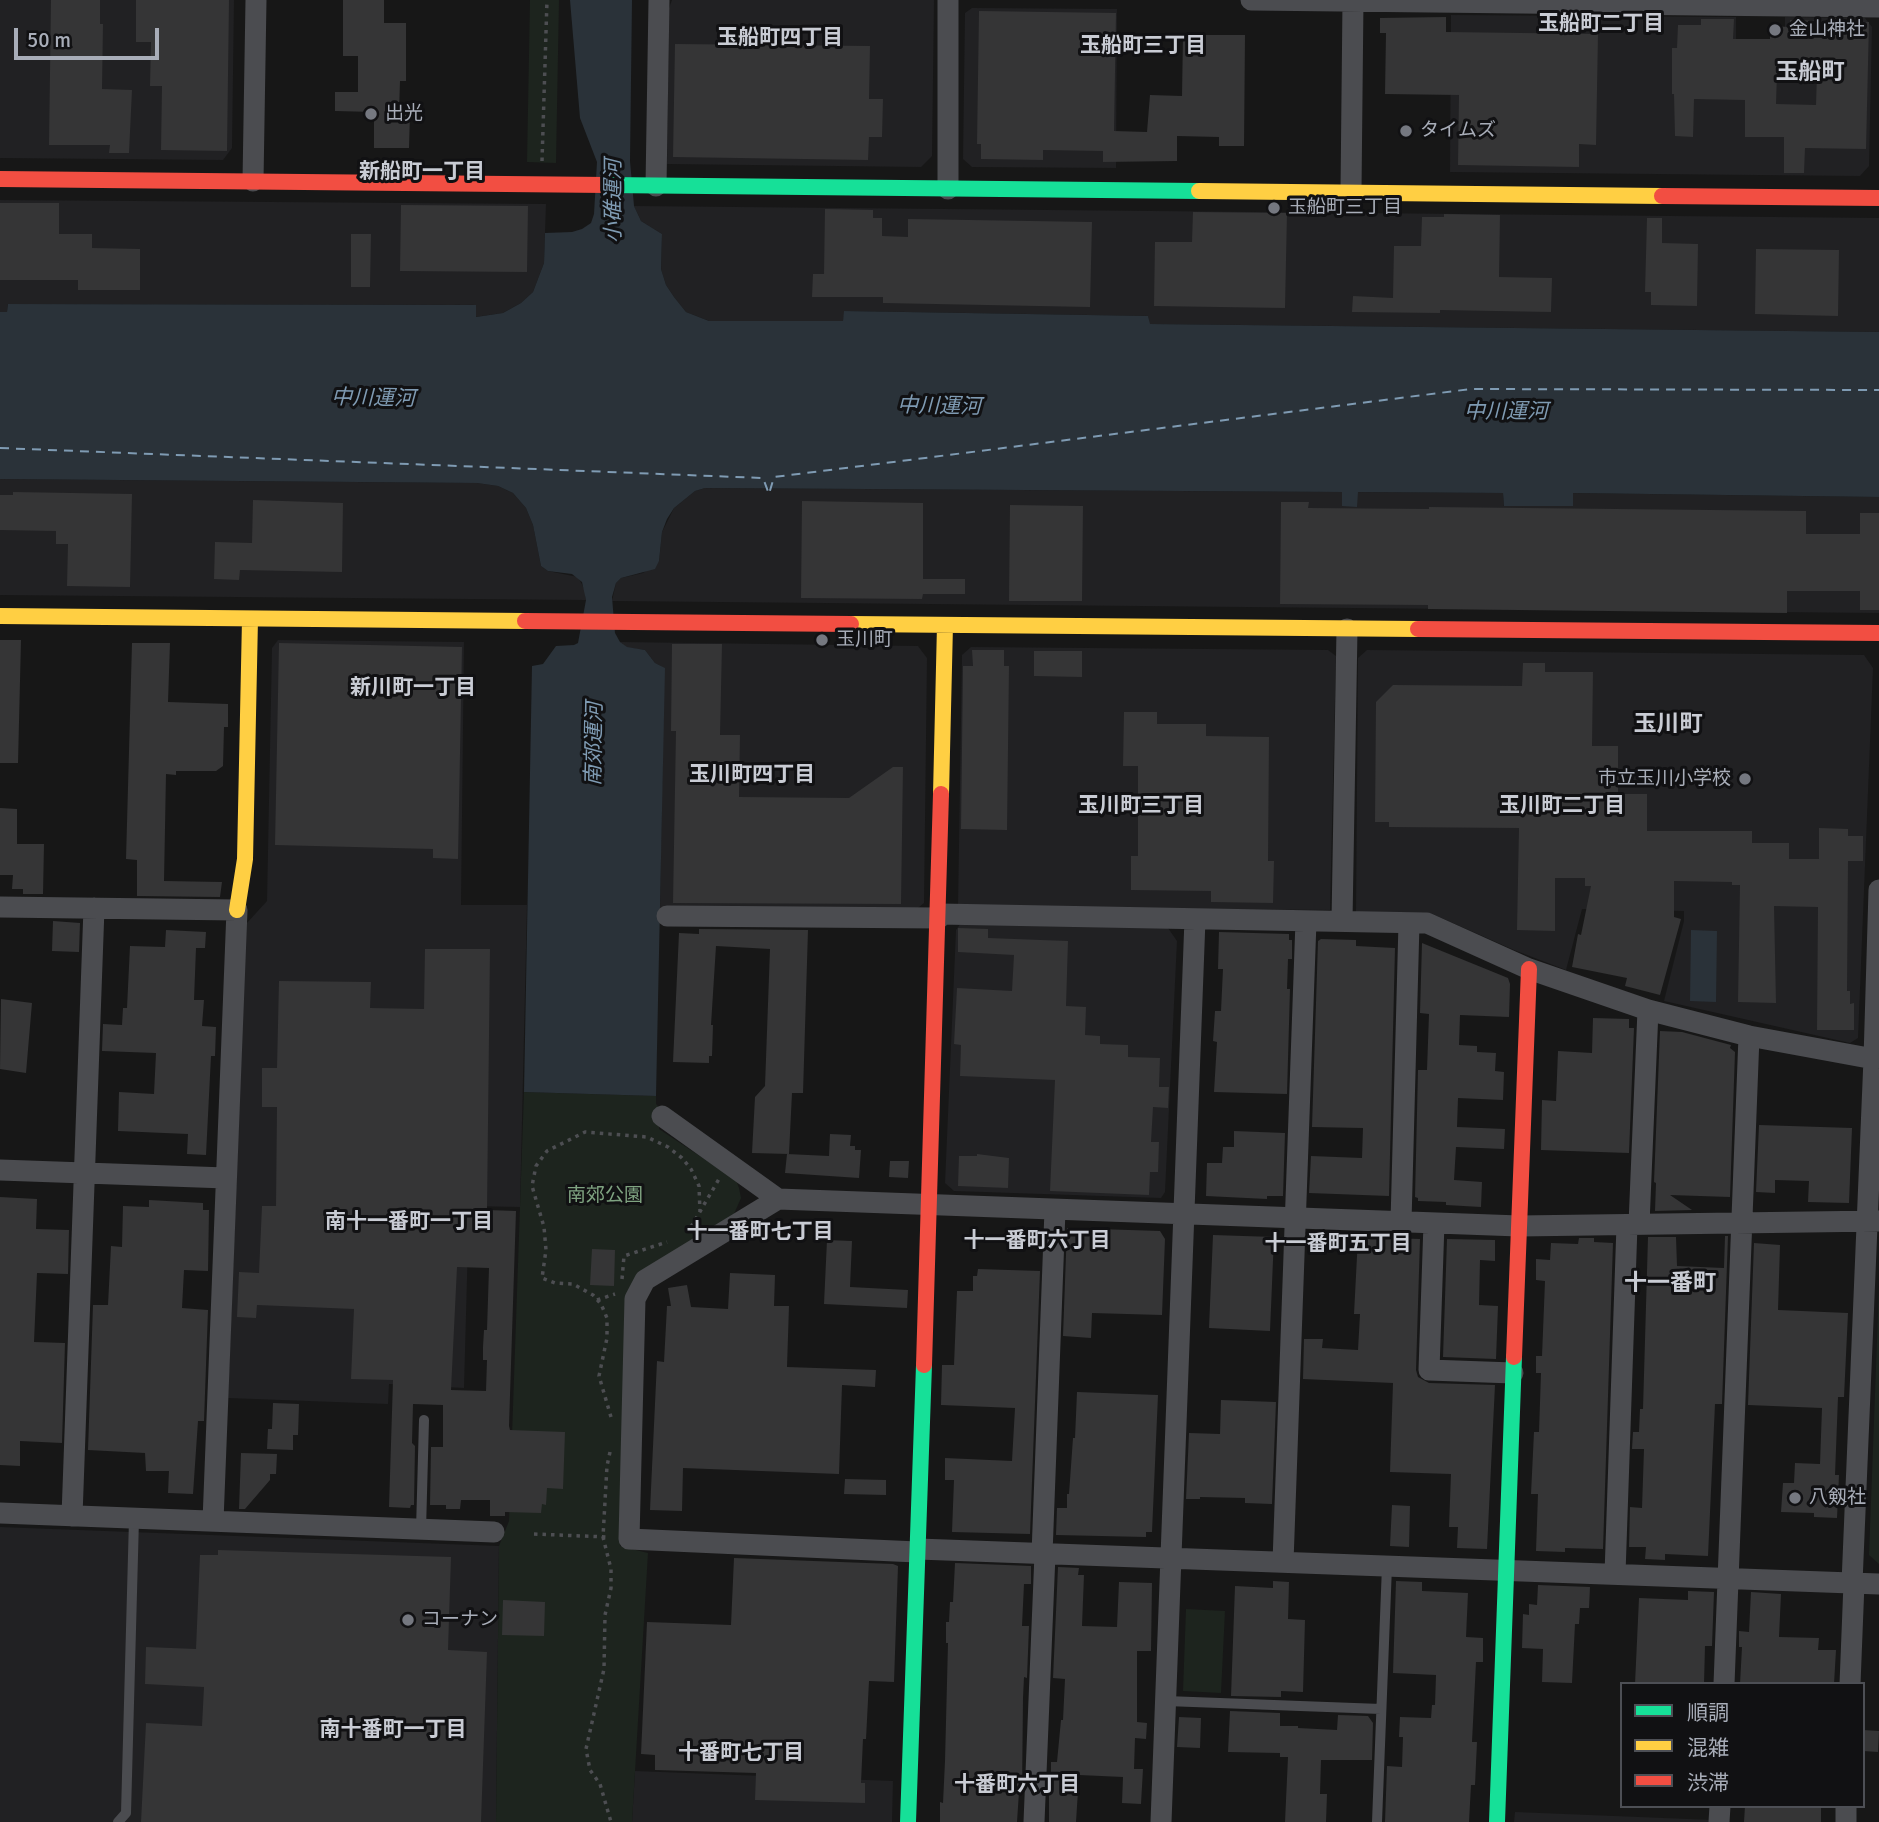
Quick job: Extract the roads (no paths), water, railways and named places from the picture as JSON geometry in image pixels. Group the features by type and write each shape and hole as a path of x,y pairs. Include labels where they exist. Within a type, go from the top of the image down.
{"street":[{"path":"253,181 257,0"},
{"path":"650,186 659,0"},
{"path":"948,0 948,189"},
{"path":"1251,0 1879,7"},
{"path":"1350,191 1353,1"},
{"path":"0,179 1879,198"},
{"path":"0,616 1879,633"},
{"path":"213,1521 237,910 245,859 250,618"},
{"path":"908,1822 939,916 945,625"},
{"path":"1342,921 1346,629"},
{"path":"1850,1682 1853,1583 1874,1221 1874,1059 1879,890"},
{"path":"0,907 237,910"},
{"path":"72,1516 94,908"},
{"path":"667,916 939,916 1427,923 1529,969 1648,1010 1749,1036 1874,1059"},
{"path":"1161,1822 1195,919"},
{"path":"1283,1562 1306,921"},
{"path":"1401,1222 1409,923"},
{"path":"1497,1822 1529,969"},
{"path":"1615,1574 1633,1224 1648,1010"},
{"path":"1724,1682 1749,1036"},
{"path":"662,1116 778,1199 1519,1226 1874,1221"},
{"path":"0,1170 226,1178"},
{"path":"778,1199 645,1280 635,1299 629,1539 1879,1584"},
{"path":"1034,1822 1055,1210"},
{"path":"1434,1223 1429,1370 1513,1373"},
{"path":"0,1513 494,1532"}],"lane":[{"path":"421,1530 424,1420"},
{"path":"118,1822 126,1812 134,1519"},
{"path":"1377,1822 1387,1566"},
{"path":"1166,1701 1381,1709"}],"water":[{"path":"570,0 632,0 630,161 634,206 641,221 662,234 661,269 666,285 686,312 709,321 843,321 844,311 1148,316 1150,324 1879,332 1879,497 1573,493 1573,506 1504,506 1503,493 1358,492 1357,507 1342,506 1342,492 705,488 695,491 674,508 667,519 655,569 621,578 616,583 612,597 615,633 620,642 627,647 645,650 655,663 665,668 656,1096 524,1092 532,666 543,664 556,646 578,643 586,600 582,582 572,574 548,571 541,566 533,525 526,508 513,493 498,486 477,483 0,479 0,312 7,312 8,304 476,305 476,317 503,313 521,303 533,292 544,263 545,233 582,229 591,223 594,214 597,162 580,118"},
{"path":"1691,930 1717,931 1716,1002 1690,1001"}],"place":[{"name":"金山神社","path":"1775,30"},
{"name":"出光","path":"371,114"},
{"name":"タイムズ","path":"1406,131"},
{"name":"玉船町三丁目","path":"1274,208"},
{"name":"玉川町","path":"822,640"},
{"name":"市立玉川小学校","path":"1745,779"},
{"name":"八剱社","path":"1795,1498"},
{"name":"コーナン","path":"408,1620"}],"district":[{"name":"玉船町二丁目","path":"1601,24"},
{"name":"玉船町四丁目","path":"780,38"},
{"name":"玉船町三丁目","path":"1143,46"},
{"name":"玉船町","path":"1810,73"},
{"name":"新船町一丁目","path":"422,172"},
{"name":"新川町一丁目","path":"413,688"},
{"name":"玉川町","path":"1668,725"},
{"name":"玉川町四丁目","path":"752,775"},
{"name":"玉川町三丁目","path":"1141,806"},
{"name":"玉川町二丁目","path":"1562,806"},
{"name":"南十一番町一丁目","path":"409,1222"},
{"name":"十一番町七丁目","path":"760,1232"},
{"name":"十一番町六丁目","path":"1037,1241"},
{"name":"十一番町五丁目","path":"1338,1244"},
{"name":"十一番町","path":"1670,1284"},
{"name":"南十番町一丁目","path":"393,1730"},
{"name":"十番町七丁目","path":"741,1753"},
{"name":"十番町六丁目","path":"1017,1785"}],"water label":[{"name":"小碓運河","path":"614,201"},
{"name":"中川運河","path":"373,399"},
{"name":"中川運河","path":"939,407"},
{"name":"中川運河","path":"1506,412"},
{"name":"南郊運河","path":"595,744"}],"park label":[{"name":"南郊公園","path":"605,1196"}]}
